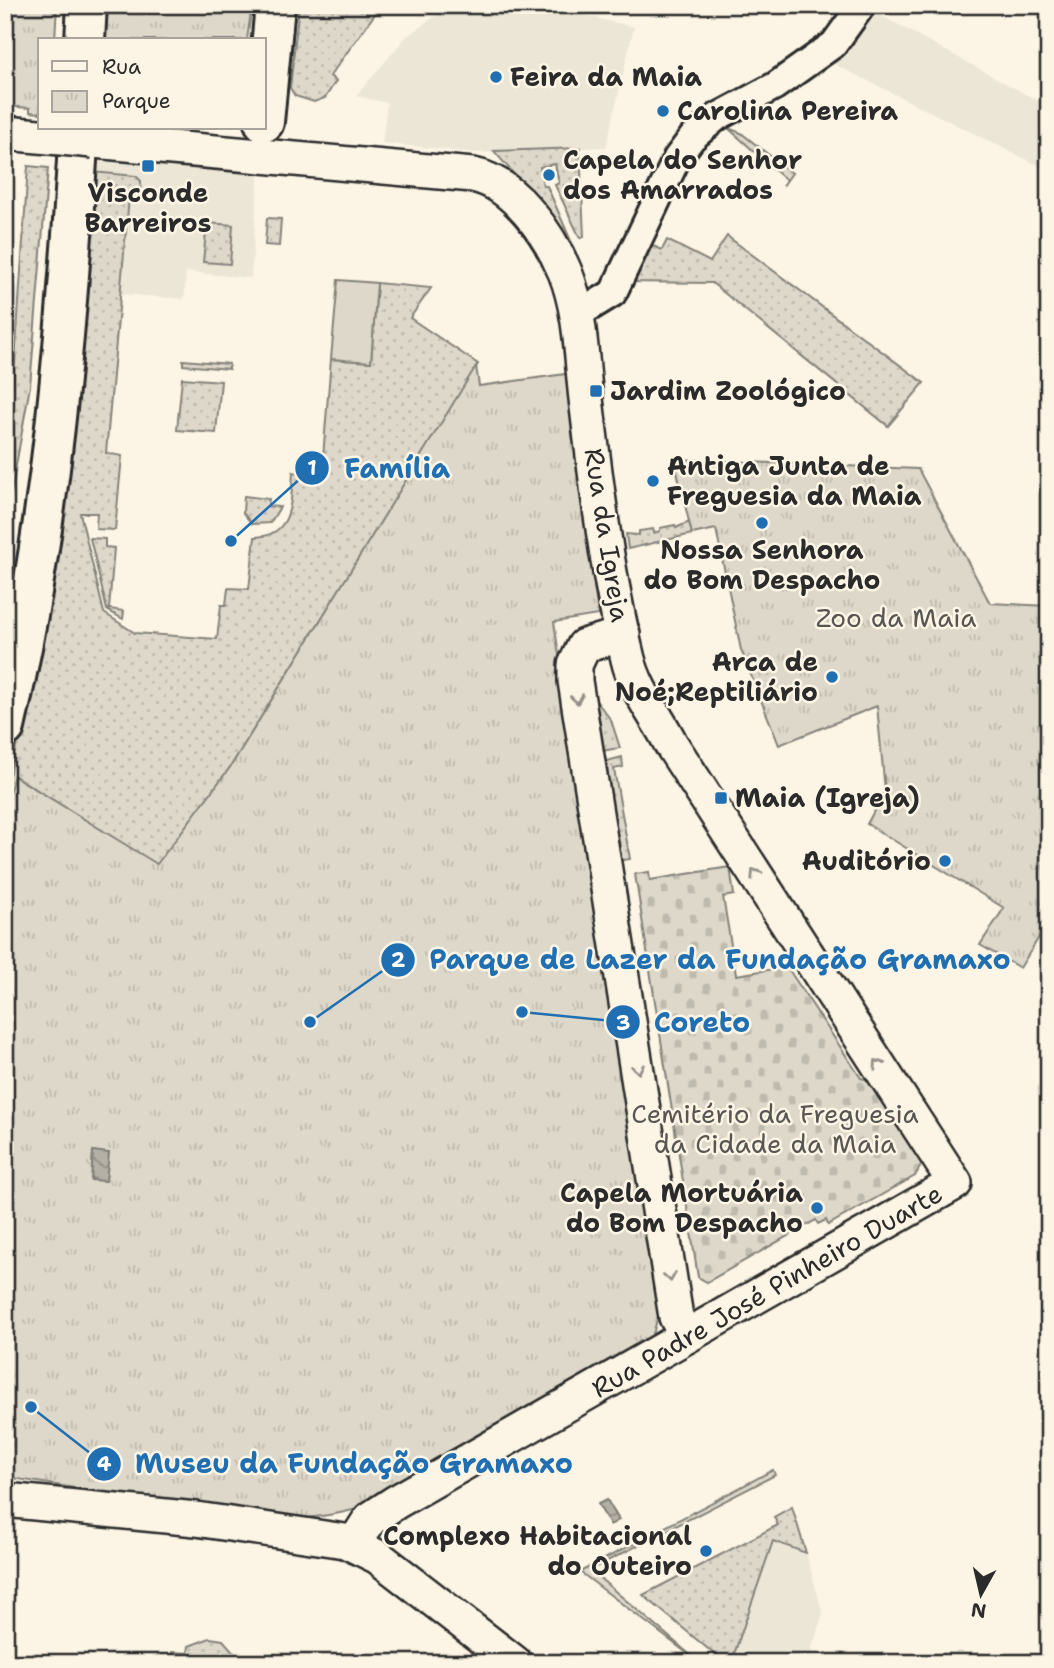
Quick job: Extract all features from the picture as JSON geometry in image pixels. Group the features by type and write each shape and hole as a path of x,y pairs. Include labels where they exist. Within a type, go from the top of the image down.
{"highway":[{"path":"71,38 73,5"},
{"path":"85,38 87,5"},
{"path":"266,102 275,5"},
{"path":"5,678 24,578 50,389 72,147"},
{"path":"5,727 47,494 68,297 72,147"},
{"path":"5,636 24,578"}],"main road":[{"name":"Rua da Igreja","path":"5,133 72,147 263,135 490,179 515,199 549,242 565,273 578,315 596,478 623,634 636,683 671,744"},
{"path":"623,634 584,646 575,665 575,681 676,1317 685,1335"},
{"name":"Rua Padre José Pinheiro Duarte","path":"354,1544 370,1520 396,1502 955,1183 671,744"},
{"path":"5,1500 185,1518 354,1544 378,1557 515,1663"}],"street":[{"path":"578,315 613,293 677,158 692,138 717,117 767,91 834,44 862,5"}],"shaded area":[{"name":"Feira da Maia","path":"457,5 540,5 634,27 606,147 475,153 382,143 387,103 356,96 406,37 439,13"},
{"path":"864,6 1049,107 1049,171 820,57"},
{"path":"95,143 260,157 251,278 186,272 184,299 85,291"},
{"path":"773,1540 806,1553 823,1614 807,1663 731,1663"}],"green space":[{"path":"5,5 57,5 55,38 38,38 38,113 30,112 30,108 5,106"},
{"path":"103,5 252,5 247,38 100,38"},
{"path":"299,5 390,5 387,12 380,7 330,76 336,81 325,98 314,102 295,96 290,88"},
{"path":"728,128 741,133 792,173 783,186 786,180"},
{"path":"580,148 584,237 580,238 555,185 559,183 555,164 540,167 543,186 547,186 571,241 494,151"},
{"path":"28,166 48,168 30,386 5,528 5,449 15,362"},
{"path":"92,172 136,176 141,181 140,198 129,197 106,453 122,456 115,530 96,529 97,513 80,513 104,613 135,633 217,639 221,605 226,605 228,588 249,589 255,537 267,535 283,524 290,505 293,472 311,474 313,459 321,461 323,457 331,359 371,362 377,283 431,288 410,318 478,364 231,766 157,865 15,776 5,809 5,790 21,728"},
{"path":"267,218 281,219 279,246 265,245"},
{"path":"207,223 233,225 230,264 203,262"},
{"path":"727,236 924,383 888,426 712,283 630,282 649,244 662,250 667,240 710,262"},
{"path":"338,280 377,283 371,362 331,359"},
{"path":"183,360 229,364 229,369 183,365"},
{"path":"476,366 479,386 566,374 598,615 554,622 659,1313 651,1341 357,1509 345,1512 309,1518 260,1517 5,1477 5,809 14,776 157,864 231,766"},
{"path":"182,378 221,381 216,433 177,430"},
{"name":"Zoo da Maia","path":"674,459 918,469 990,603 1049,606 1049,921 1020,968 980,945 1004,908 867,824 885,791 877,706 779,745 741,650 716,529 692,534"},
{"path":"244,496 269,499 268,506 280,507 270,523 252,524 243,513"},
{"path":"689,522 692,534 628,549 626,534 639,535 639,531 653,529 654,533 660,531 660,528 675,525 676,528"},
{"path":"90,538 105,539 105,547 114,548 109,609 124,611 123,619 107,610"},
{"path":"590,693 611,720 620,748 600,751"},
{"path":"622,757 623,767 614,769 630,859 617,861 603,762"},
{"name":"Cemitério da Freguesia da Cidade da Maia","path":"730,867 734,895 723,897 736,975 787,967 861,1078 875,1081 923,1162 915,1176 828,1225 826,1220 818,1224 816,1220 707,1282 698,1277 635,874 649,872 650,880"},
{"path":"773,1470 775,1475 590,1570 700,1663 580,1572"},
{"path":"792,1507 806,1553 773,1541 731,1663 725,1663 643,1595 778,1525 774,1517"},
{"path":"210,1638 223,1640 243,1663 171,1663 172,1652 188,1653 189,1646"}],"water":[{"path":"93,1151 109,1153 106,1181 91,1180"},
{"path":"607,1500 619,1520 610,1525 598,1504"}],"waterway":[{"path":"5,785 16,737"}],"place":[{"name":"Feira da Maia","path":"496,77"},
{"name":"Carolina Pereira","path":"663,111"},
{"name":"Visconde Barreiros","path":"148,166"},
{"name":"Capela do Senhor dos Amarrados","path":"549,175"},
{"name":"Jardim Zoológico","path":"596,391"},
{"name":"Antiga Junta de Freguesia da Maia","path":"653,481"},
{"name":"Nossa Senhora do Bom Despacho","path":"762,523"},
{"name":"Família","path":"231,541"},
{"name":"Arca de Noé;Reptiliário","path":"832,677"},
{"name":"Maia (Igreja)","path":"721,798"},
{"name":"Auditório","path":"945,861"},
{"name":"Coreto","path":"522,1012"},
{"name":"Parque de Lazer da Fundação Gramaxo","path":"310,1022"},
{"name":"Capela Mortuária do Bom Despacho","path":"817,1208"},
{"name":"Museu da Fundação Gramaxo","path":"31,1407"},
{"name":"Complexo Habitacional do Outeiro","path":"706,1551"}]}
